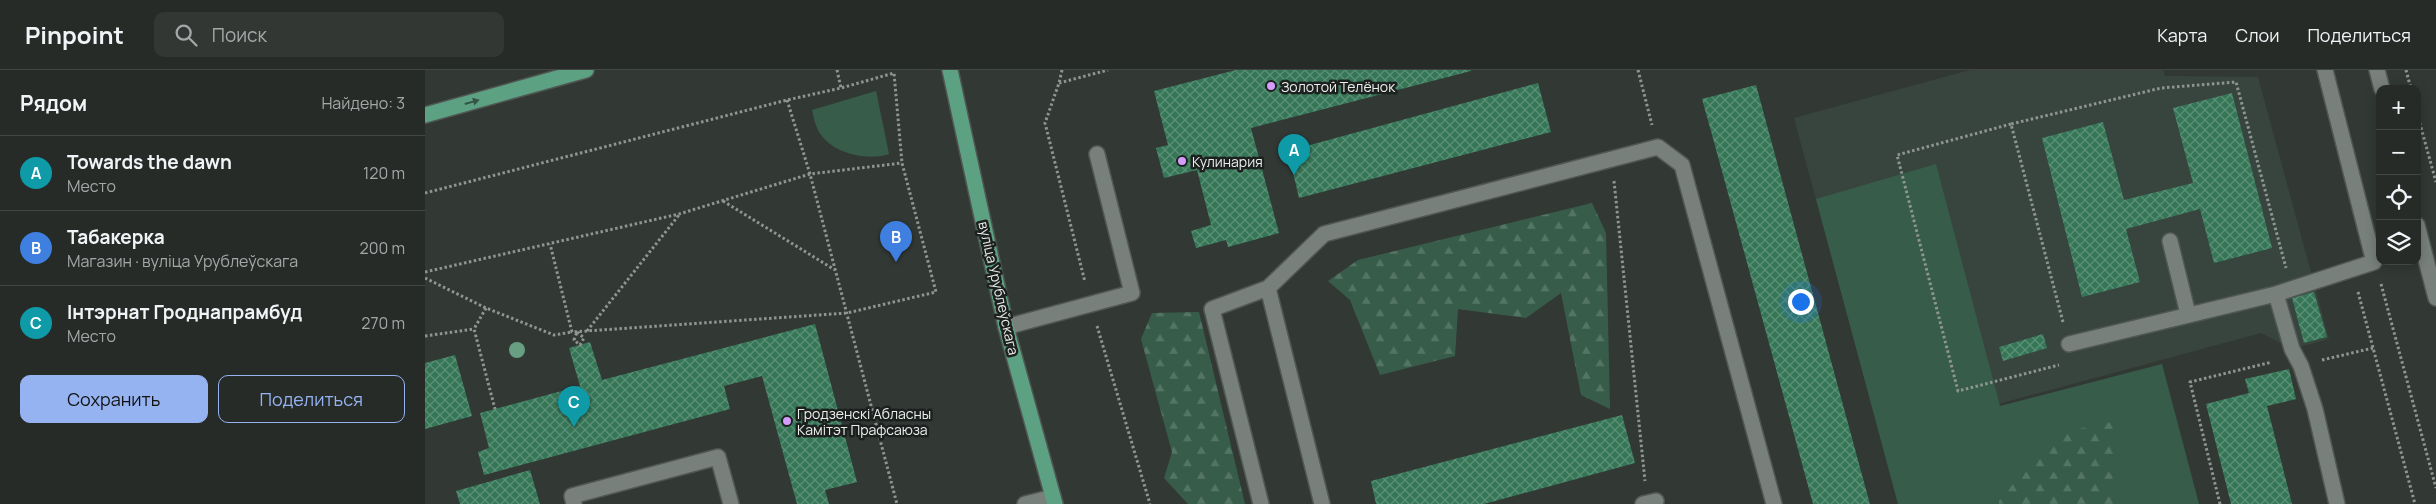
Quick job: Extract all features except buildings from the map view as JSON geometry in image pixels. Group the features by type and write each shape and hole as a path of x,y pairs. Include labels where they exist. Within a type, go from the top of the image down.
{"main road":[{"path":"425,116 586,70"},
{"name":"вуліца Урублеўскага","path":"950,70 1006,327 1054,500"}],"street":[{"path":"2069,344 2276,294 2374,262 2325,70"},
{"path":"2377,70 2381,85"},
{"path":"1261,504 1212,309 1267,288 1324,234 1658,147 1682,165 1774,504"},
{"path":"1006,327 1132,293 1097,154"},
{"path":"2421,240 2436,298"},
{"path":"2170,241 2188,314"},
{"path":"1267,288 1322,504"},
{"path":"2276,294 2295,356 2301,366 2315,409 2337,504"},
{"path":"574,504 572,496 718,457 731,504"},
{"path":"1025,504 1054,500"}],"path":[{"path":"837,70 841,88"},
{"path":"1061,70 1059,83 1045,123 1090,304"},
{"path":"1059,83 1108,70"},
{"path":"1638,70 1649,113"},
{"path":"2405,70 2410,85"},
{"path":"425,193 894,73 902,163 936,292 847,312 572,332 553,335 486,308 425,278"},
{"path":"2011,124 2074,361 1957,392 1897,154 2011,124 2161,88 2236,82 2291,288"},
{"path":"787,100 836,271 897,504"},
{"path":"2421,128 2436,182"},
{"path":"1612,158 1649,502"},
{"path":"425,272 679,214 809,174 902,163"},
{"path":"723,201 836,271"},
{"path":"587,331 679,214"},
{"path":"549,244 572,332"},
{"path":"2374,262 2436,488"},
{"path":"2351,269 2415,504"},
{"path":"486,308 474,329 495,409"},
{"path":"425,336 474,329"},
{"path":"1101,340 1150,504"},
{"path":"2334,357 2373,348"},
{"path":"2221,504 2190,382 2295,356"}],"shaded area":[{"path":"1970,70 2163,70 2165,76 2258,77 2329,339 2292,349 2261,333 1880,436 1794,118"}],"green space":[{"path":"876,91 889,154 872,157 853,154 835,147 822,136 815,124 812,110"},
{"path":"1936,164 2000,406 2162,364 2199,504 1898,504 1816,199"},
{"path":"1592,203 1606,233 1610,409 1581,395 1561,293 1526,318 1458,309 1455,356 1380,375 1350,300 1328,281 1358,260"},
{"path":"1199,312 1245,504 1188,504 1164,478 1172,452 1141,339 1152,313"},
{"path":"2118,420 2116,498 2122,504 1999,504 1999,501 2053,435"}],"place":[{"name":"Золотой Телёнок","path":"1271,86"},
{"name":"Кулинария","path":"1182,161"},
{"name":"Towards the dawn","path":"1294,175"},
{"name":"Табакерка","path":"896,262"},
{"name":"Гродзенскі Абласны Камітэт Прафсаюза","path":"787,421"},
{"name":"Інтэрнат Гроднапрамбуд","path":"574,427"}]}
